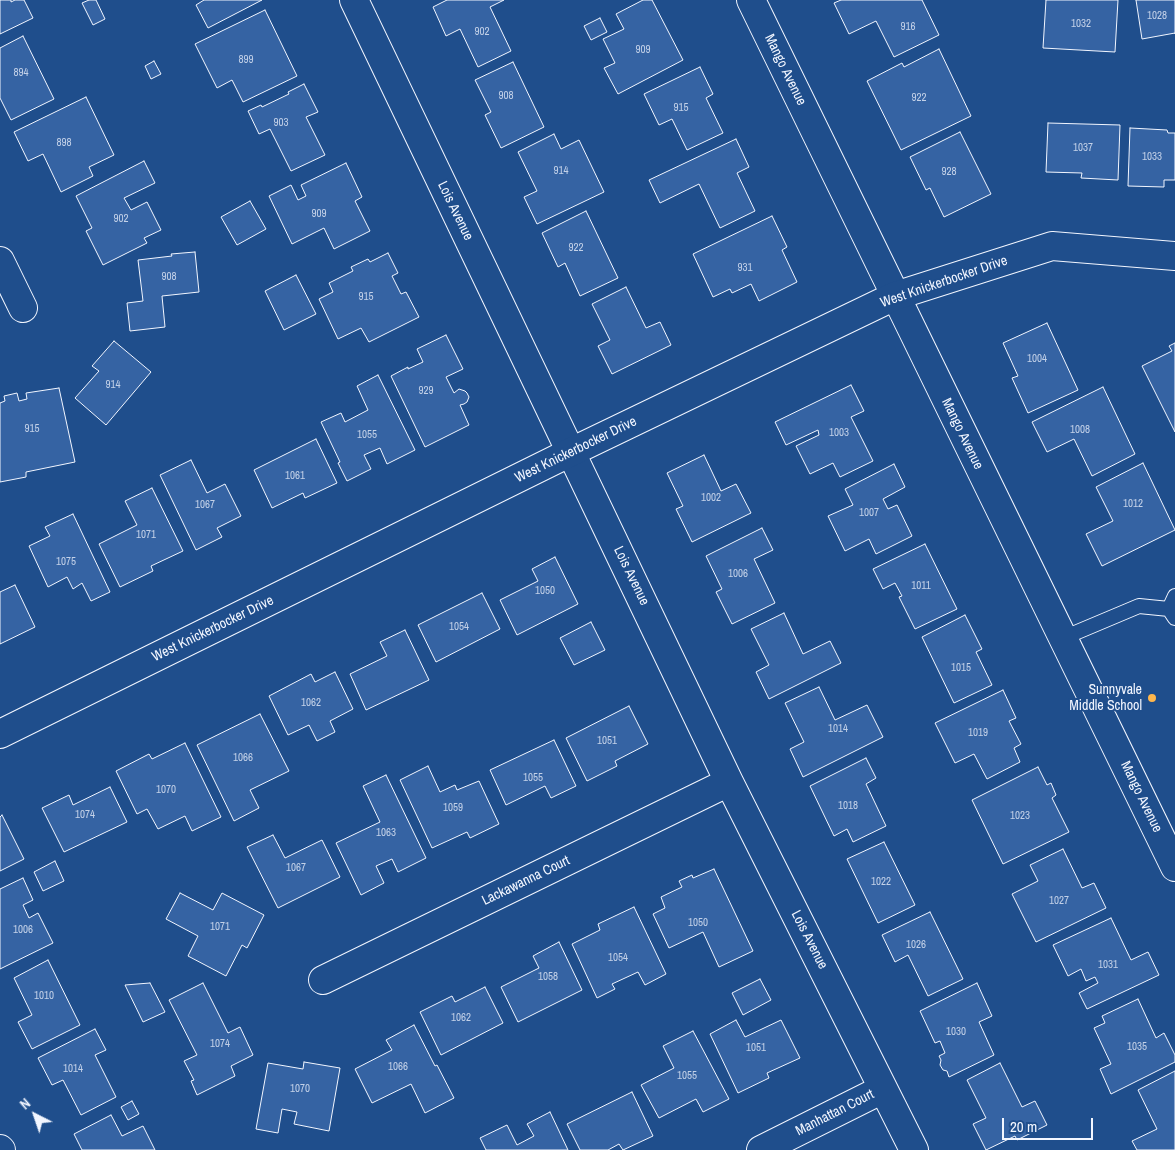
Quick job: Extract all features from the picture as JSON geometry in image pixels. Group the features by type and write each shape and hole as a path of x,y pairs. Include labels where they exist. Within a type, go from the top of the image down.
{"street":[{"name":"Lois Avenue","path":"354,0 729,782 914,1150"},
{"name":"Mango Avenue","path":"751,0 1175,867"},
{"name":"West Knickerbocker Drive","path":"0,734 571,452 895,296 1052,246 1175,256"},
{"path":"0,261 23,308"},
{"name":"Lackawanna Court","path":"323,980 729,782"},
{"name":"Manhattan Court","path":"761,1150 883,1089"}],"lane":[{"path":"1063,638 1139,606 1172,613 1175,596"}],"building":[{"path":"0,0 11,0 11,2 24,0 33,18 0,34"},
{"path":"96,0 105,19 93,25 82,3"},
{"path":"204,0 262,0 208,28 196,5"},
{"path":"447,0 504,0 490,7 511,51 478,67 460,29 446,36 433,7"},
{"path":"643,0 652,0 683,60 618,94 604,68 615,63 603,39 624,29 616,14"},
{"path":"841,0 922,0 939,35 894,57 876,21 849,34 834,3"},
{"path":"1046,0 1118,0 1115,52 1043,48"},
{"path":"1136,0 1175,0 1175,33 1142,39"},
{"path":"265,10 297,76 243,102 232,80 217,88 195,44"},
{"path":"600,18 607,32 591,40 584,26"},
{"path":"23,36 54,99 11,120 0,98 0,48"},
{"path":"939,49 971,116 901,150 867,81 902,63 904,67"},
{"path":"154,61 161,74 151,79 145,66"},
{"path":"513,62 544,127 501,148 485,115 491,112 475,80"},
{"path":"700,67 713,94 706,98 723,133 687,150 672,119 659,125 644,94"},
{"path":"304,84 318,112 306,117 325,155 291,171 270,129 259,134 248,111 261,105 262,107 289,94 288,92"},
{"path":"86,97 114,155 89,167 93,176 61,192 43,154 28,161 14,132"},
{"path":"1048,123 1120,125 1118,180 1081,178 1082,173 1046,172"},
{"path":"1130,128 1167,130 1168,133 1175,133 1175,180 1164,180 1164,187 1128,186"},
{"path":"960,132 991,194 944,217 930,188 926,190 910,157"},
{"path":"554,134 561,149 579,140 604,192 537,224 524,197 537,191 518,152"},
{"path":"736,139 749,167 737,173 755,211 720,228 699,184 660,203 649,180"},
{"path":"144,161 155,183 124,198 131,210 147,202 161,230 144,238 147,243 103,265 86,231 92,228 76,196"},
{"path":"346,163 362,197 355,201 370,231 334,249 324,228 292,244 269,196 291,185 298,200 306,196 301,185"},
{"path":"250,201 266,229 237,245 221,217"},
{"path":"586,211 618,278 580,296 565,263 558,267 542,233"},
{"path":"772,216 787,247 782,250 797,282 759,301 751,284 732,293 730,289 713,297 693,254"},
{"path":"195,252 199,292 162,296 165,327 130,331 127,303 143,301 138,260"},
{"path":"388,253 398,273 392,276 401,294 406,292 419,317 369,342 361,328 338,339 319,299 333,292 329,283 353,271 351,267 368,259 370,262"},
{"path":"296,275 316,314 284,330 265,291"},
{"path":"626,287 646,328 660,322 671,345 612,374 598,346 610,340 592,304"},
{"path":"1047,323 1078,390 1028,413 1012,378 1018,376 1003,343"},
{"path":"446,335 463,369 446,377 454,393 459,389 465,391 469,397 467,402 460,405 469,425 425,447 391,376 423,362 417,349"},
{"path":"114,341 151,372 106,425 75,398 99,371 92,366"},
{"path":"1175,343 1175,432 1142,366 1172,351 1169,346"},
{"path":"378,375 415,450 387,464 380,448 364,455 371,469 347,481 321,422 341,413 345,422 368,410 357,386"},
{"path":"851,385 864,411 851,417 873,461 840,477 833,463 810,474 796,446 819,435 818,430 786,445 775,422"},
{"path":"1103,387 1135,454 1092,476 1074,439 1047,452 1032,422"},
{"path":"59,388 75,462 26,472 26,477 0,482 0,403 5,401 4,396 17,393 19,401 27,399 26,393"},
{"path":"316,439 337,483 305,498 303,493 272,508 254,470"},
{"path":"704,455 721,491 736,484 751,513 692,542 676,509 683,506 667,473"},
{"path":"191,460 207,493 225,484 241,516 217,528 222,537 196,550 160,475"},
{"path":"1143,463 1175,530 1102,566 1086,534 1113,521 1096,487"},
{"path":"894,464 905,487 883,499 888,509 897,505 912,536 876,554 869,539 845,551 828,516 853,505 845,489"},
{"path":"152,488 183,551 151,566 153,571 120,587 99,544 137,525 125,501"},
{"path":"73,514 110,592 91,601 82,583 73,589 67,577 48,587 29,546 50,536 45,527"},
{"path":"762,528 773,550 754,559 775,603 732,624 716,592 722,589 706,556"},
{"path":"925,544 957,609 915,629 899,597 902,596 895,583 883,589 873,569"},
{"path":"555,557 578,604 517,635 500,600 538,581 532,569"},
{"path":"15,585 35,627 0,644 0,592"},
{"path":"482,593 500,629 436,662 418,625"},
{"path":"784,613 803,654 830,641 841,663 769,699 756,672 769,665 751,629"},
{"path":"965,615 982,649 976,652 992,685 954,703 922,637"},
{"path":"591,622 605,650 574,665 560,638"},
{"path":"405,630 429,680 366,710 350,674 387,656 380,642"},
{"path":"335,672 353,709 330,721 335,732 317,741 309,725 288,735 269,696 311,674 315,682"},
{"path":"819,687 835,720 867,705 883,737 803,777 790,749 804,742 785,703"},
{"path":"1003,690 1016,718 1009,721 1021,744 1014,748 1020,762 987,779 974,754 955,763 935,723"},
{"path":"629,706 648,744 615,761 617,766 587,781 566,738"},
{"path":"260,714 289,771 250,790 259,808 234,821 197,745"},
{"path":"554,740 576,786 551,798 545,786 506,805 490,770"},
{"path":"185,743 221,817 192,831 185,816 158,829 147,809 137,814 116,771 149,754 152,759"},
{"path":"866,758 876,778 866,784 886,826 853,842 847,829 834,836 810,786"},
{"path":"428,766 440,792 455,785 457,790 479,781 499,824 470,838 467,832 432,848 400,780"},
{"path":"1038,767 1047,785 1051,783 1056,795 1052,798 1069,832 1003,864 972,800"},
{"path":"386,775 426,858 398,872 392,859 376,866 384,883 361,895 336,843 380,822 363,786"},
{"path":"110,787 127,822 64,852 42,808 69,795 73,805"},
{"path":"2,815 24,859 0,871 0,817"},
{"path":"273,835 285,858 322,840 340,877 278,908 247,847"},
{"path":"884,842 915,905 878,923 847,859"},
{"path":"1063,849 1082,888 1094,883 1106,908 1036,942 1012,894 1038,881 1030,865"},
{"path":"55,861 64,881 43,891 34,872"},
{"path":"714,869 753,951 719,967 703,932 669,948 653,914 665,908 661,897 682,887 679,881 692,875 693,878"},
{"path":"23,878 33,900 23,905 29,918 38,913 53,943 0,969 0,889"},
{"path":"180,893 213,910 222,893 264,915 247,948 242,945 226,976 188,956 198,936 166,919"},
{"path":"634,907 666,974 645,985 638,972 612,984 615,989 597,998 572,944 600,930 598,924"},
{"path":"930,912 963,979 928,996 908,955 895,962 882,935"},
{"path":"1111,918 1131,960 1148,952 1159,975 1087,1009 1079,993 1098,983 1095,977 1086,981 1081,969 1068,976 1053,945"},
{"path":"559,942 582,990 518,1022 501,987 539,968 533,956"},
{"path":"48,960 80,1025 32,1049 18,1022 32,1015 14,978"},
{"path":"760,979 771,1000 743,1015 732,993"},
{"path":"150,983 165,1012 143,1022 125,985"},
{"path":"203,983 228,1033 240,1027 253,1055 231,1066 235,1076 197,1095 191,1081 194,1080 184,1061 197,1055 169,1000"},
{"path":"977,983 992,1016 979,1022 994,1055 949,1077 947,1071 943,1070 940,1065 941,1060 939,1056 945,1053 940,1041 935,1043 920,1011"},
{"path":"485,987 503,1023 441,1055 420,1012 452,996 455,1002"},
{"path":"1138,999 1156,1038 1164,1033 1175,1055 1175,1062 1111,1094 1100,1069 1111,1064 1094,1028 1105,1023 1102,1016"},
{"path":"736,1020 745,1037 781,1020 800,1058 767,1073 769,1078 738,1093 710,1034"},
{"path":"414,1025 454,1098 425,1113 411,1084 372,1103 355,1069 392,1050 386,1040"},
{"path":"95,1029 106,1050 95,1055 116,1097 81,1115 63,1080 52,1085 38,1058"},
{"path":"693,1031 729,1099 703,1112 696,1099 659,1118 641,1085 674,1068 663,1046"},
{"path":"304,1062 340,1068 329,1131 294,1124 297,1112 282,1109 278,1133 256,1129 268,1063 303,1069"},
{"path":"1000,1063 1022,1107 1035,1101 1047,1125 1017,1140 1015,1136 986,1150 973,1124 986,1118 967,1080"},
{"path":"1175,1071 1175,1150 1137,1150 1132,1141 1157,1129 1138,1090"},
{"path":"632,1092 653,1136 623,1150 619,1144 608,1150 580,1150 567,1124"},
{"path":"132,1101 139,1114 128,1120 121,1107"},
{"path":"550,1112 568,1150 486,1150 480,1138 507,1125 517,1145 534,1136 527,1124"},
{"path":"111,1115 122,1136 143,1126 155,1150 82,1150 74,1134"}],"place":[{"name":"Sunnyvale Middle School","path":"1152,698"}]}
